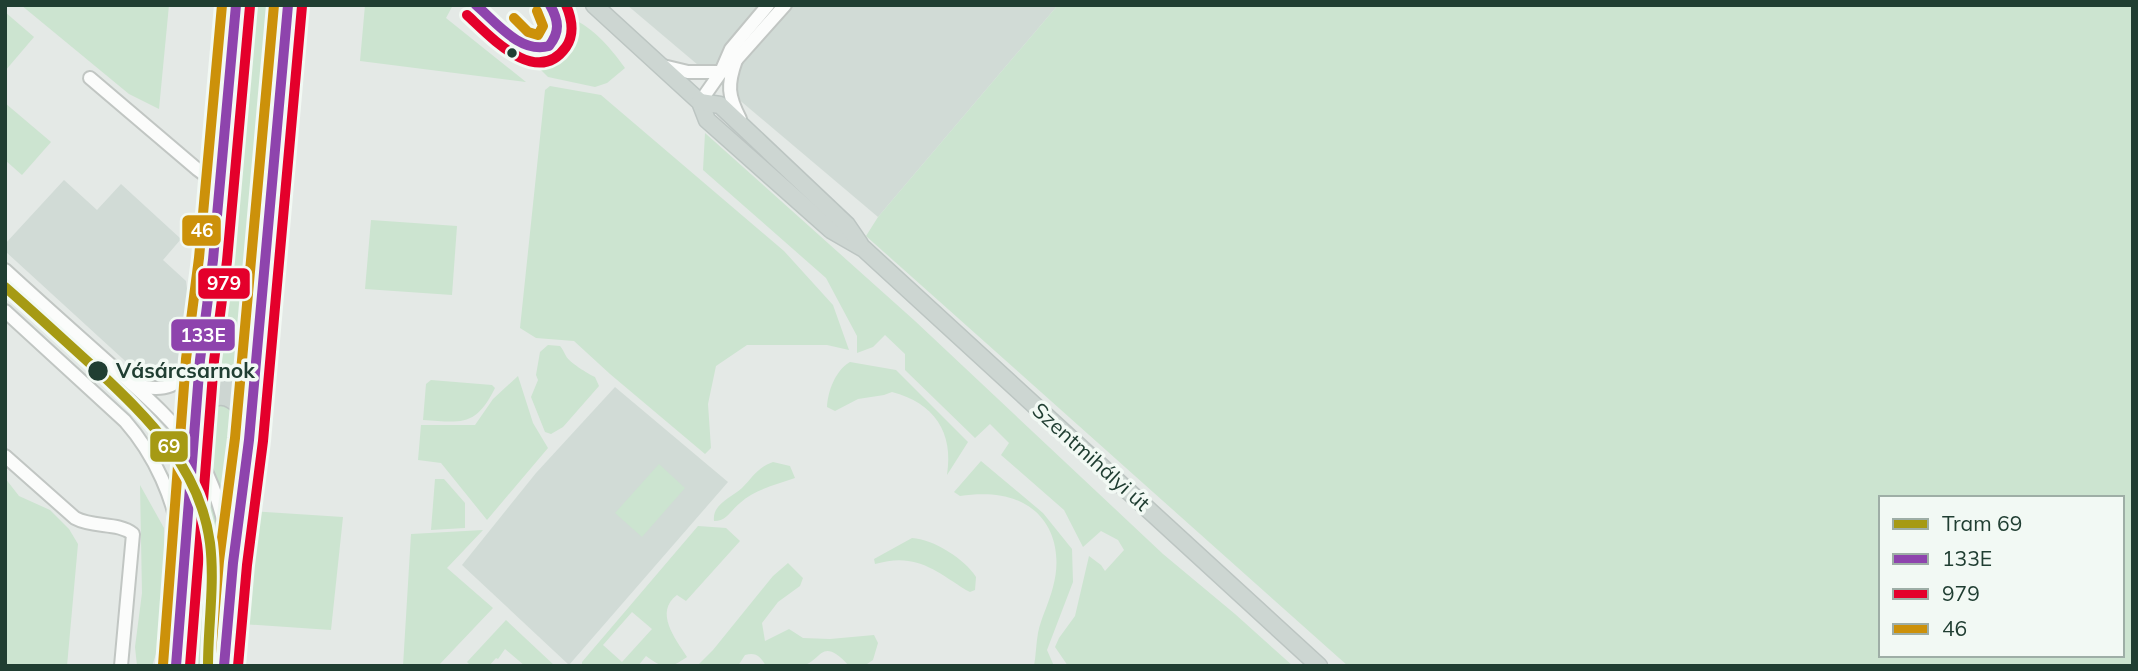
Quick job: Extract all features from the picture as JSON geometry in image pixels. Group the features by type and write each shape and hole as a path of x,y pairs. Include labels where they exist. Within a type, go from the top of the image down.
{"main road":[{"path":"176,664 200,360 220,186 236,5"},
{"path":"224,666 233,563 251,422 288,5"},
{"name":"Szentmihályi út","path":"594,5 700,102 707,120 831,229 864,249 1319,666"},
{"name":"Szentmihályi út","path":"700,102 720,105 847,225 864,249"},
{"path":"200,360 215,382 225,385 243,383 256,365"},
{"path":"197,411 210,399 228,397 241,406 251,422"}],"street":[{"path":"700,102 721,72 732,49 768,5"},
{"path":"658,64 688,72 721,72 736,60 785,5"},
{"path":"736,60 729,92 744,128"},
{"path":"90,78 220,186"},
{"path":"5,270 178,429 194,451 221,506 233,563"},
{"path":"5,311 137,434 176,515 183,568"},
{"path":"132,384 151,388 170,387 178,383 200,360"},
{"path":"5,456 75,518 85,524 126,528 133,534 121,666"}],"shaded area":[{"path":"627,5 1058,5 878,217"},
{"path":"64,180 97,210 121,184 181,239 163,260 186,281 191,321 179,370 173,377 146,380 5,251 5,244"},
{"path":"615,387 728,482 569,665 462,565 536,473"}],"green space":[{"path":"21,5 169,5 159,109 129,94"},
{"path":"242,5 280,5 249,365 232,382 210,370"},
{"path":"365,5 453,5 446,18 526,82 360,61"},
{"path":"1058,5 2133,5 2133,666 1348,666 866,236 878,217"},
{"path":"5,12 34,37 5,71"},
{"path":"565,16 591,30 625,68 607,83 595,87 548,77 529,58 553,55 565,47"},
{"path":"550,86 601,95 784,251 833,305 849,350 827,345 747,345 716,366 708,404 711,448 705,454 574,341 536,338 520,328 545,90"},
{"path":"5,103 51,142 22,175 5,160"},
{"path":"705,133 915,321 1163,554 1293,666 1068,666 1055,647 1075,616 1089,556 1105,571 1124,550 1118,540 1101,531 1083,547 1064,510 1001,455 1009,443 990,424 975,438 905,370 905,354 885,335 873,347 857,353 857,336 826,278 703,170"},
{"path":"371,220 457,226 452,295 365,289"},
{"path":"548,345 560,346 571,361 595,377 599,386 563,427 551,434 545,432 531,397 538,380 536,375 540,352"},
{"path":"850,362 896,370 968,442 947,475 947,445 944,433 930,412 907,397 892,392 858,399 835,411 827,407 833,382"},
{"path":"518,376 533,423 548,448 487,520 441,463 418,460 421,425 475,425 493,399"},
{"path":"431,380 492,385 495,388 474,416 448,422 423,420 426,384"},
{"path":"210,401 241,408 231,533 226,503 212,470 199,450 202,408"},
{"path":"981,461 1043,513 1072,549 1073,582 1047,650 1054,666 1034,666 1038,633 1056,575 1053,539 1042,518 1023,503 1000,496 960,496 954,492"},
{"path":"773,462 790,466 795,478 752,494 725,517 714,521 716,510 723,502 742,488 759,470"},
{"path":"659,464 685,488 642,537 615,513"},
{"path":"197,467 209,491 228,560 219,666 178,666"},
{"path":"5,478 19,496 50,510 69,529 78,544 67,666 5,666"},
{"path":"435,479 444,479 465,503 465,528 431,530"},
{"path":"140,485 164,528 164,577 158,648 152,666 137,666 135,647 142,593"},
{"path":"252,511 343,517 331,630 241,624"},
{"path":"698,526 726,528 740,541 686,601 677,595 670,602 667,609 669,625 687,657 676,664 666,666 646,656 638,666 582,666 582,662","holes":["632,612 652,629 622,662 603,645"]},
{"path":"483,530 447,568 493,608 438,666 403,666 411,534"},
{"path":"912,538 939,546 964,563 976,577 975,590 970,592 934,570 913,562 902,560 875,564 874,559"},
{"path":"788,563 803,578 800,586 778,602 762,623 765,641 789,629 803,638 830,639 874,635 878,643 873,660 864,666 849,666 827,651 801,666 766,666 760,657 752,654 745,655 738,666 697,666 773,576"},
{"path":"506,620 555,666 525,666 505,649 489,666 471,666 467,662"}],"tram line":[{"name":"69","path":"5,287 135,407 153,426 184,468 204,516 210,543 212,589 208,666"}],"transit line":[{"name":"46","path":"163,665 186,359 199,258 222,5"},
{"name":"133E","path":"176,666 200,360 213,260 236,5"},
{"name":"46","path":"210,665 219,561 235,438 274,5"},
{"name":"133E","path":"224,666 233,563 249,440 288,5"},
{"name":"133E","path":"476,5 509,35 518,41 538,47 549,46 557,31 557,21 550,5"},
{"name":"979","path":"467,15 515,55 528,61 542,62 554,58 569,42 572,26 566,5"},
{"name":"979","path":"190,666 214,361 227,261 250,6"},
{"name":"979","path":"238,666 247,565 263,441 302,6"},
{"name":"46","path":"514,18 528,32 538,35 543,26 537,11"}],"place":[{"name":"Vásárcsarnok","path":"98,371"}]}
